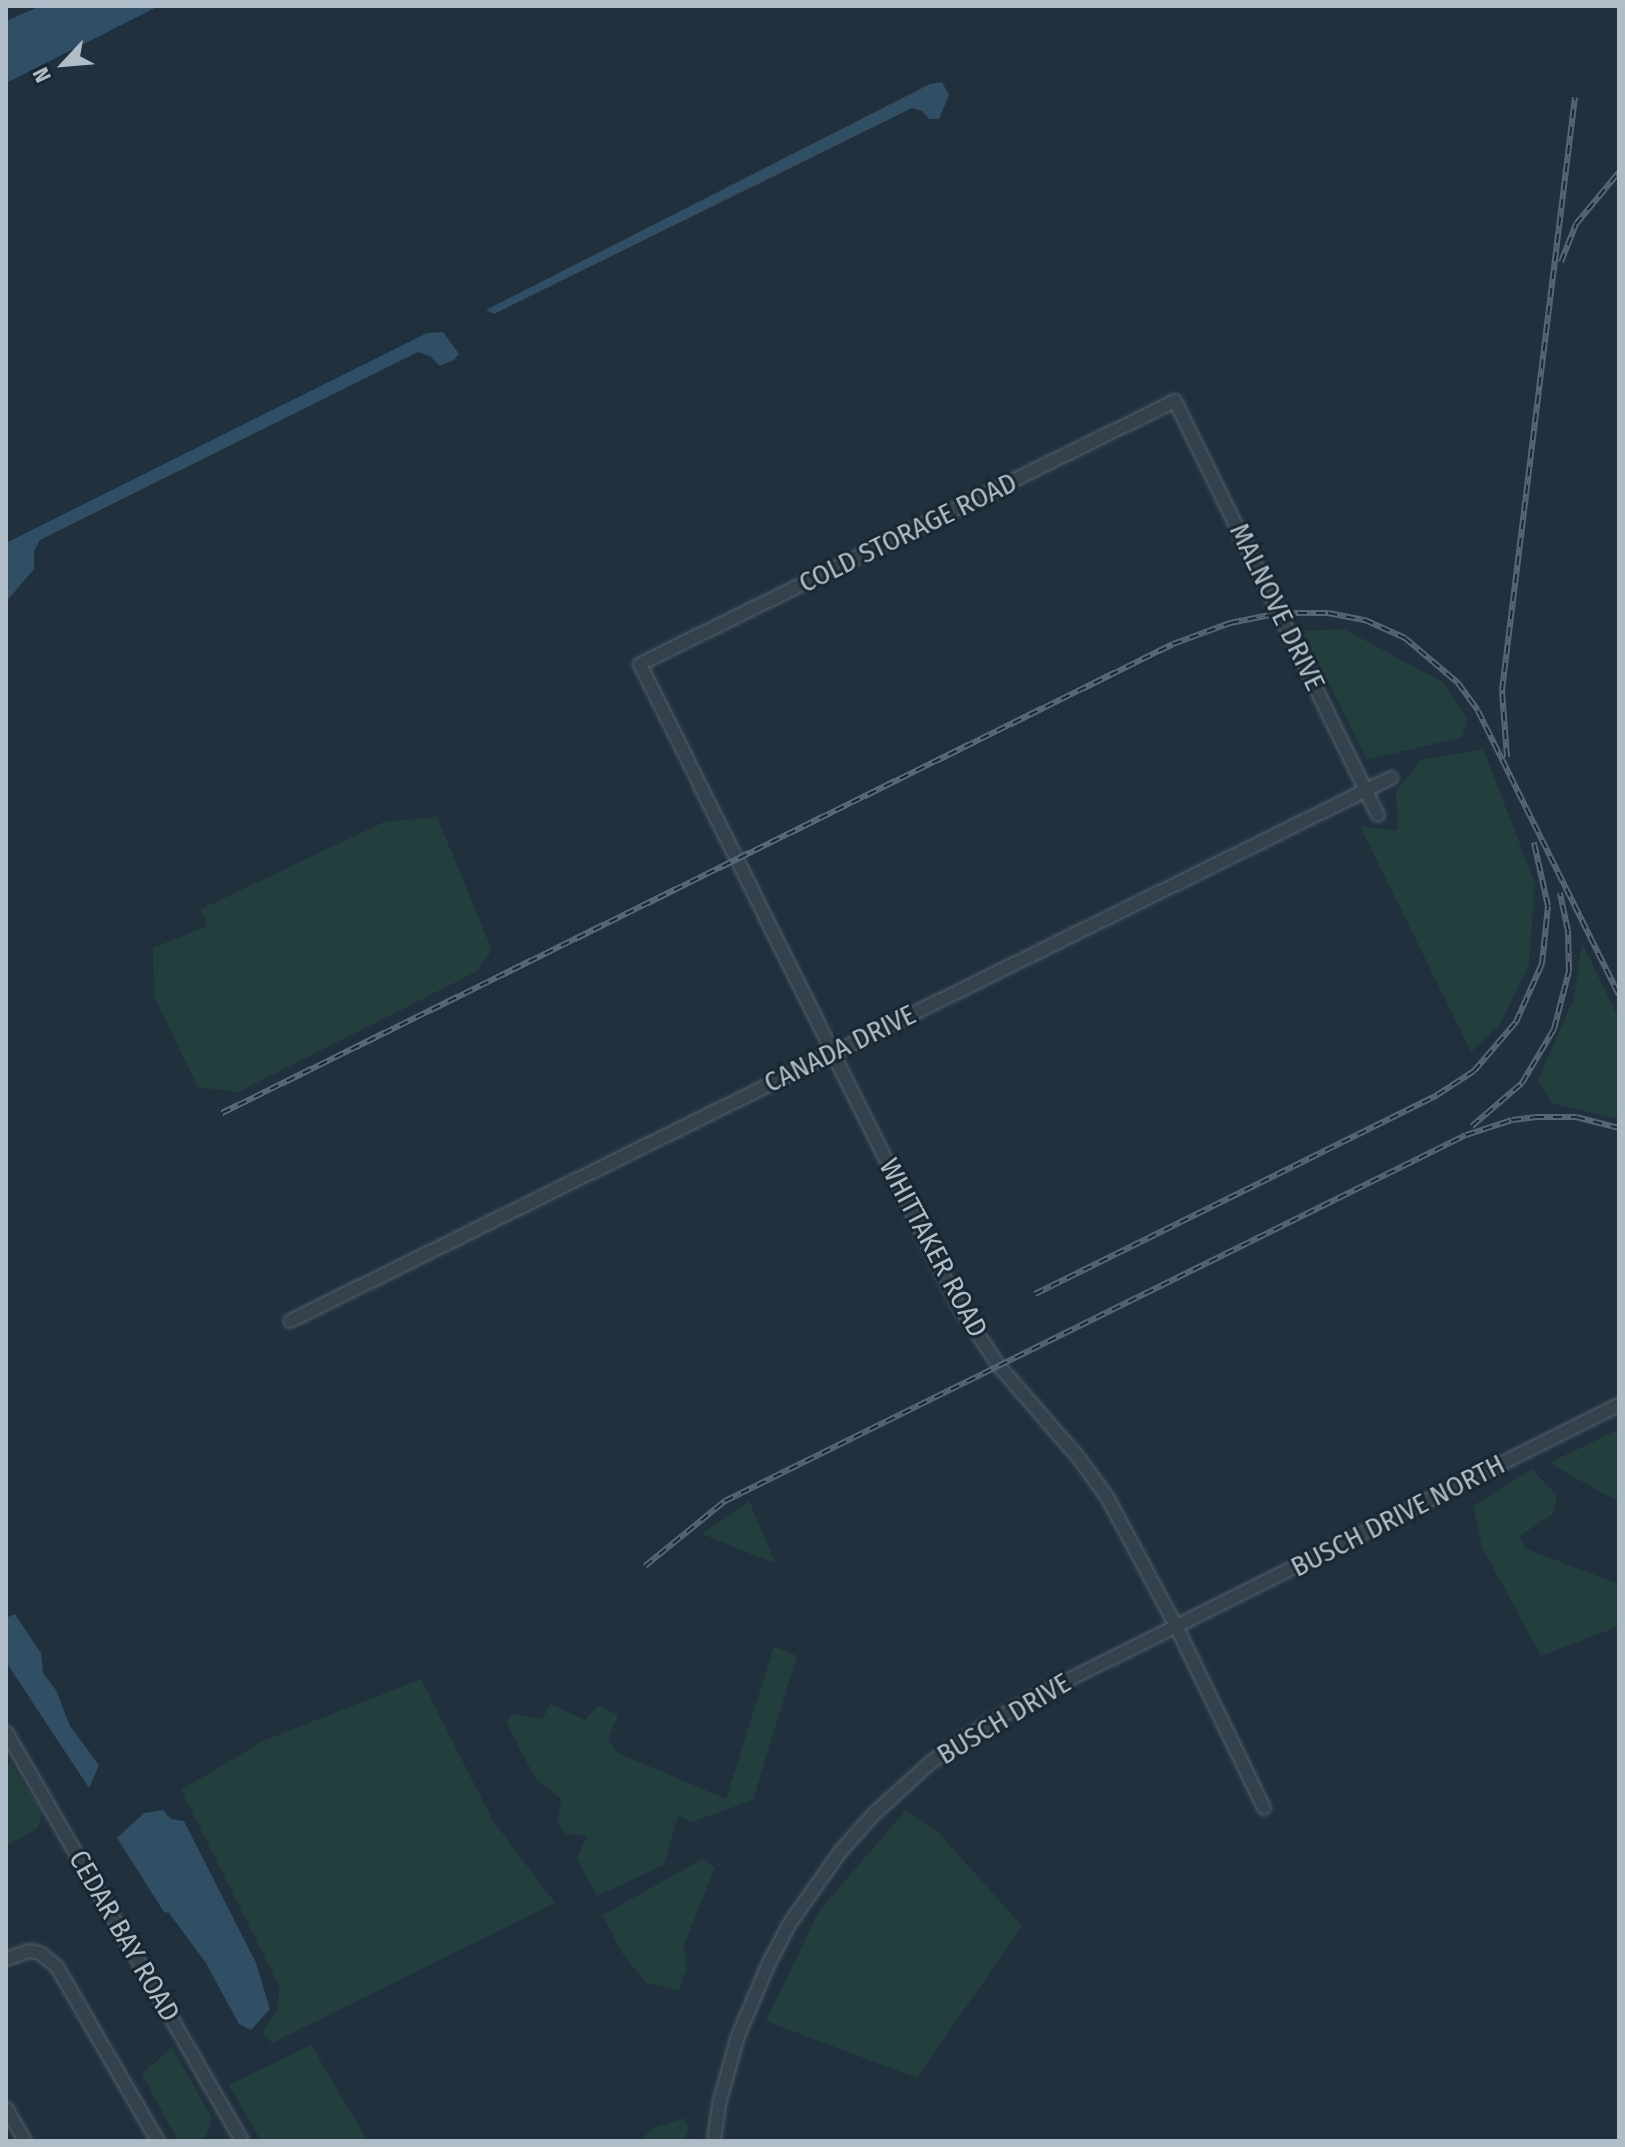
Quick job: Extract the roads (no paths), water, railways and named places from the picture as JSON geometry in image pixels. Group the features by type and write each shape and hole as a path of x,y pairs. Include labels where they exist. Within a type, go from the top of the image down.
{"street":[{"name":"COLD STORAGE ROAD","path":"640,664 1175,401"},
{"name":"MALNOVE DRIVE","path":"1175,401 1378,815"},
{"name":"WHITTAKER ROAD","path":"640,664 975,1333 1107,1497 1176,1626 1264,1808"},
{"name":"CANADA DRIVE","path":"290,1321 1391,778"},
{"name":"BUSCH DRIVE NORTH","path":"1176,1626 1619,1405"},
{"name":"BUSCH DRIVE","path":"714,2141 719,2104 738,2036 769,1963 811,1891 875,1813 931,1762 993,1719 1176,1626"},
{"name":"CEDAR BAY ROAD","path":"6,1732 240,2137"},
{"path":"6,1959 29,1951 40,1953 57,1967 158,2141"},
{"path":"6,2108 25,2141"},
{"path":"226,2141 240,2137"}],"water":[{"path":"41,6 159,6 6,83 6,21"},
{"path":"942,82 949,95 939,119 929,119 922,111 912,108 494,314 486,310 930,84"},
{"path":"443,332 459,354 454,360 440,366 430,356 418,352 40,540 34,551 34,569 6,602 6,543 427,333"},
{"path":"15,1614 41,1653 43,1673 56,1690 70,1726 99,1765 89,1788 6,1662 6,1618"},
{"path":"163,1810 171,1819 184,1821 256,1963 270,2009 251,2030 239,2024 206,1963 169,1913 164,1912 117,1838 144,1813"}],"railway":[{"path":"1507,757 1502,690 1575,97"},
{"path":"1561,262 1576,224 1619,172"},
{"path":"222,1113 1173,644 1230,623 1280,613 1328,613 1365,620 1405,638 1458,683 1478,711 1619,995"},
{"path":"1035,1294 1437,1095 1474,1071 1516,1022 1542,964 1548,906 1534,843"},
{"path":"1472,1126 1522,1083 1554,1029 1569,971 1568,931 1560,893"},
{"path":"645,1566 725,1501 1466,1135 1512,1120 1535,1117 1576,1117 1619,1128"}]}
